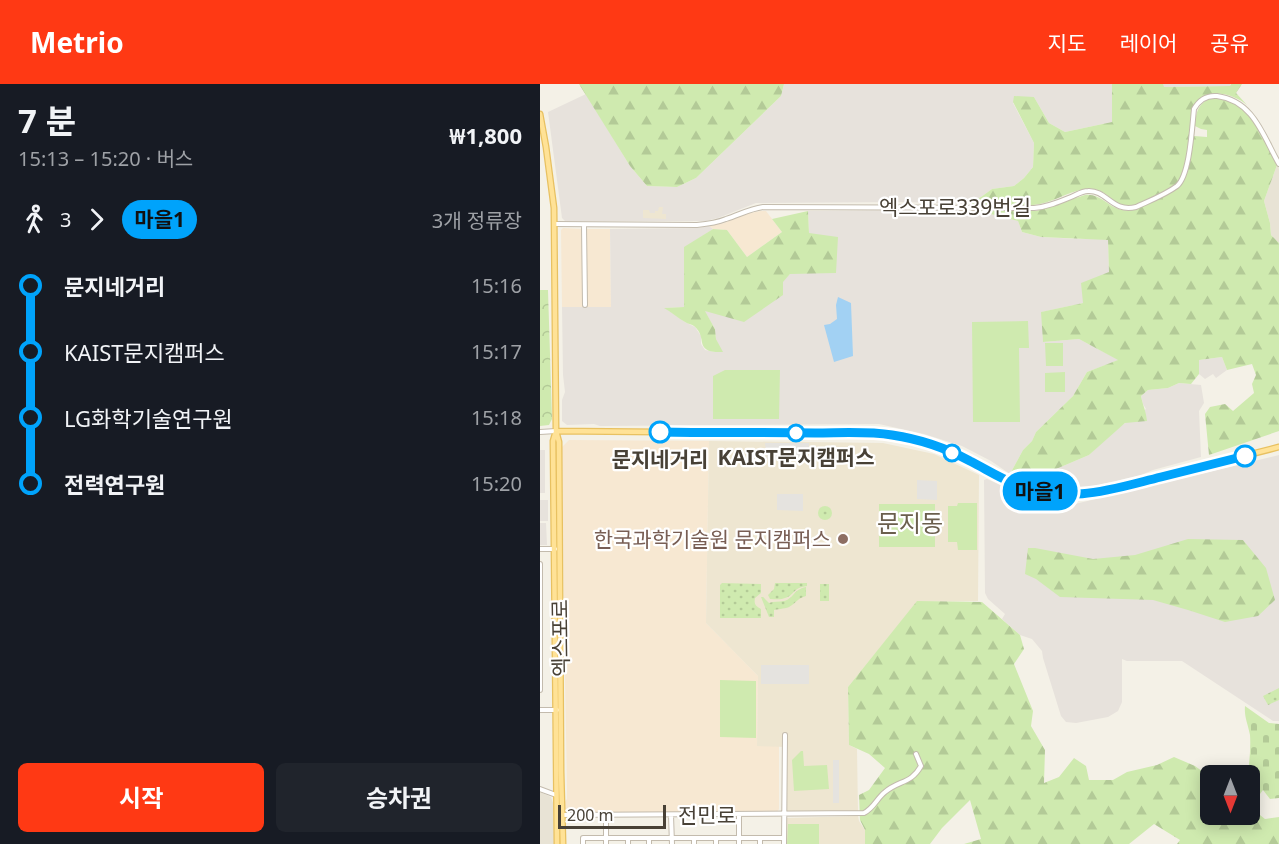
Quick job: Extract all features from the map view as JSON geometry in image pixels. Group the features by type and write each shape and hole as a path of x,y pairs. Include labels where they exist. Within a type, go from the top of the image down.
{"main road":[{"name":"엑스포로","path":"540,114 555,224 556,432 559,442 557,844"},
{"name":"엑스포로","path":"556,432 553,441 563,844"},
{"path":"556,432 884,434 916,440 941,448 1020,486 1068,495 1091,494 1279,447"}],"street":[{"name":"엑스포로339번길","path":"555,224 712,224 750,208 763,207 1034,208 1047,206 1090,191 1121,208 1131,208 1181,182 1187,164 1194,109 1208,96 1232,100 1248,110 1266,137 1279,164"},
{"path":"584,225 585,305"},
{"path":"540,432 556,432"},
{"path":"540,549 555,549"},
{"path":"540,564 540,690"},
{"path":"540,710 558,710"},
{"path":"784,844 785,735"},
{"name":"전민로","path":"557,815 864,813 870,810 888,789 916,775 921,766 916,754"},
{"path":"540,789 556,795"},
{"path":"606,815 606,844"},
{"path":"671,815 672,844"},
{"path":"739,815 739,844"},
{"path":"583,844 583,838 784,838"},
{"path":"628,838 628,844"},
{"path":"649,844 650,838"},
{"path":"694,838 694,844"},
{"path":"716,838 716,844"},
{"path":"760,838 760,844"}],"shaded area":[{"path":"784,84 1112,84 1112,122 1065,132 1049,123 1034,97 1013,103 1034,143 1033,167 1014,186 992,189 966,204 756,203 706,221 565,221 562,218 548,112 586,94 630,166 647,186 677,187 696,178 781,96"},
{"path":"1163,84 1230,84 1230,86 1163,87"},
{"path":"1277,165 1279,169 1279,243 1271,235 1264,201"},
{"path":"659,207 663,207 662,214 666,214 666,219 643,218 643,210 655,213"},
{"path":"975,210 1018,221 1022,232 1041,237 1108,239 1109,272 1083,303 1042,312 1043,342 1079,339 1119,360 1087,372 1073,396 1036,432 1010,474 962,446 924,434 879,424 600,426 594,424 567,425 562,421 562,400 565,392 562,307 611,307 610,229 709,226 713,229 684,248 685,307 665,308 695,327 701,336 701,344 705,350 722,352 716,339 715,329 704,310 782,282 790,274 809,233 808,211"},
{"path":"766,211 782,232 747,257 727,230 713,229 709,226 724,223 748,212"},
{"path":"563,228 583,230 584,307 562,307 561,230"},
{"path":"586,229 610,229 611,307 586,307"},
{"path":"1222,357 1227,370 1216,378 1213,374 1205,379 1199,374 1198,360"},
{"path":"1179,383 1201,385 1204,403 1199,411 1201,457 1094,486 1048,485 1049,472 1089,455 1115,430 1146,409 1141,396 1148,390 1168,388"},
{"path":"569,440 709,441 706,623 758,676 757,746 779,746 779,809 777,812 569,812 565,809 567,788 562,447"},
{"name":"한국과학기술원 문지캠퍼스","path":"709,441 883,443 934,454 979,475 978,601 917,602 848,687 849,745 857,749 858,813 786,813 786,747 757,746 758,676 706,623"},
{"path":"765,443 809,443 809,449 798,459 767,459"},
{"path":"540,450 545,450 545,493 540,493"},
{"path":"1279,455 1279,721 1273,721 1182,661 1127,661 1122,659 1122,702 1118,711 1108,717 1076,723 1066,722 1061,716 1042,651 1032,639 1020,635 1002,619 1005,614 988,599 985,593 984,480 987,479 1024,496 1075,504"},
{"path":"917,480 937,481 937,500 917,499"},
{"path":"777,494 803,494 803,511 777,510"},
{"path":"540,500 548,500 548,521 540,521"},
{"path":"540,523 546,523 547,545 540,545"},
{"path":"761,665 809,665 809,684 761,684"},
{"path":"833,760 839,760 839,803 833,803"},
{"path":"540,792 551,797 554,806 555,844 540,844"},
{"path":"858,816 865,830 865,844 785,844 787,818"}],"green space":[{"path":"579,84 784,84 781,96 696,178 677,187 647,186 630,166"},
{"path":"1112,84 1163,84 1164,87 1242,84 1236,93 1247,105 1233,97 1217,94 1209,94 1196,102 1192,110 1186,160 1180,178 1167,191 1134,206 1122,205 1099,190 1093,189 1080,190 1037,205 966,204 992,189 1014,186 1033,167 1034,143 1013,102 1014,96 1034,97 1049,123 1065,132 1112,122"},
{"path":"1213,98 1232,102 1248,113 1259,129 1277,165 1264,201 1271,235 1279,243 1279,431 1209,455 1205,414 1210,407 1225,404 1233,411 1254,393 1252,384 1256,375 1252,364 1227,370 1222,357 1199,360 1199,374 1191,384 1179,383 1168,388 1148,390 1141,396 1147,421 1125,423 1089,455 1049,472 1048,485 1010,474 1036,432 1073,396 1087,372 1118,360 1079,339 1043,342 1041,312 1083,303 1081,283 1109,272 1108,240 1041,237 1022,232 1018,221 975,210 1036,211 1085,195 1100,198 1122,210 1133,210 1149,203 1172,191 1184,179 1190,162 1194,136 1207,137 1207,130 1195,126 1197,112 1204,102"},
{"path":"808,211 809,233 838,237 836,273 790,274 783,282 783,295 744,322 705,311 715,329 716,339 723,352 708,350 702,344 700,335 694,326 664,308 684,307 684,247 713,229 727,230 747,257 782,232 772,219"},
{"path":"540,290 548,290 552,419 549,425 540,426"},
{"path":"1028,321 1029,348 1019,348 1020,422 973,422 972,322"},
{"path":"1045,343 1063,343 1063,366 1046,366"},
{"path":"725,370 780,370 779,419 713,419 713,376"},
{"path":"1065,372 1065,392 1045,392 1045,373"},
{"path":"958,503 977,503 977,550 958,550 957,542 948,542 948,506 957,506"},
{"path":"879,504 935,504 935,547 879,547"},
{"path":"822,506 828,506 832,513 828,520 822,520 818,516 818,510"},
{"path":"1188,539 1243,540 1266,568 1275,600 1258,616 1225,622 1153,600 1060,597 1036,579 1025,574 1028,548 1093,559 1135,555"},
{"path":"722,583 761,584 761,593 755,598 755,602 756,606 761,609 761,618 720,618 720,585"},
{"path":"775,583 807,583 807,586 799,588 783,599 770,599 768,595 774,589"},
{"path":"820,584 829,584 829,601 820,601"},
{"path":"806,587 806,596 789,607 774,610 774,617 769,617 761,597 769,603 784,601"},
{"path":"917,601 982,602 1020,635 1024,649 1014,664 1033,711 1031,726 1045,750 1044,783 1059,777 1074,758 1086,766 1089,780 1113,780 1127,772 1157,765 1174,757 1200,770 1200,825 1260,825 1260,815 1265,819 1279,817 1279,844 1177,844 1180,840 1154,824 1129,844 964,844 981,839 970,800 942,828 930,844 865,844 865,830 860,820 859,795 869,790 885,768 869,754 849,745 848,687"},
{"path":"720,680 756,681 756,738 720,737"},
{"path":"1279,688 1279,700 1268,705 1263,696"},
{"path":"1245,706 1269,723 1279,724 1279,798 1270,799 1263,790 1260,794 1260,765 1249,765 1250,735"},
{"path":"803,751 804,766 827,765 829,789 794,791 792,760"},
{"path":"788,824 819,824 819,844 787,844"}],"water":[{"path":"838,297 851,303 853,356 834,362 824,325 837,319"}],"bus line":[{"name":"마을1","path":"660,432 893,435 941,448 1020,486 1068,495 1091,494 1245,456"}],"place":[{"name":"문지네거리","path":"660,432"},
{"name":"KAIST문지캠퍼스","path":"796,433"},
{"name":"한국과학기술원 문지캠퍼스","path":"843,539"}],"district":[{"name":"문지동","path":"910,522"}]}
